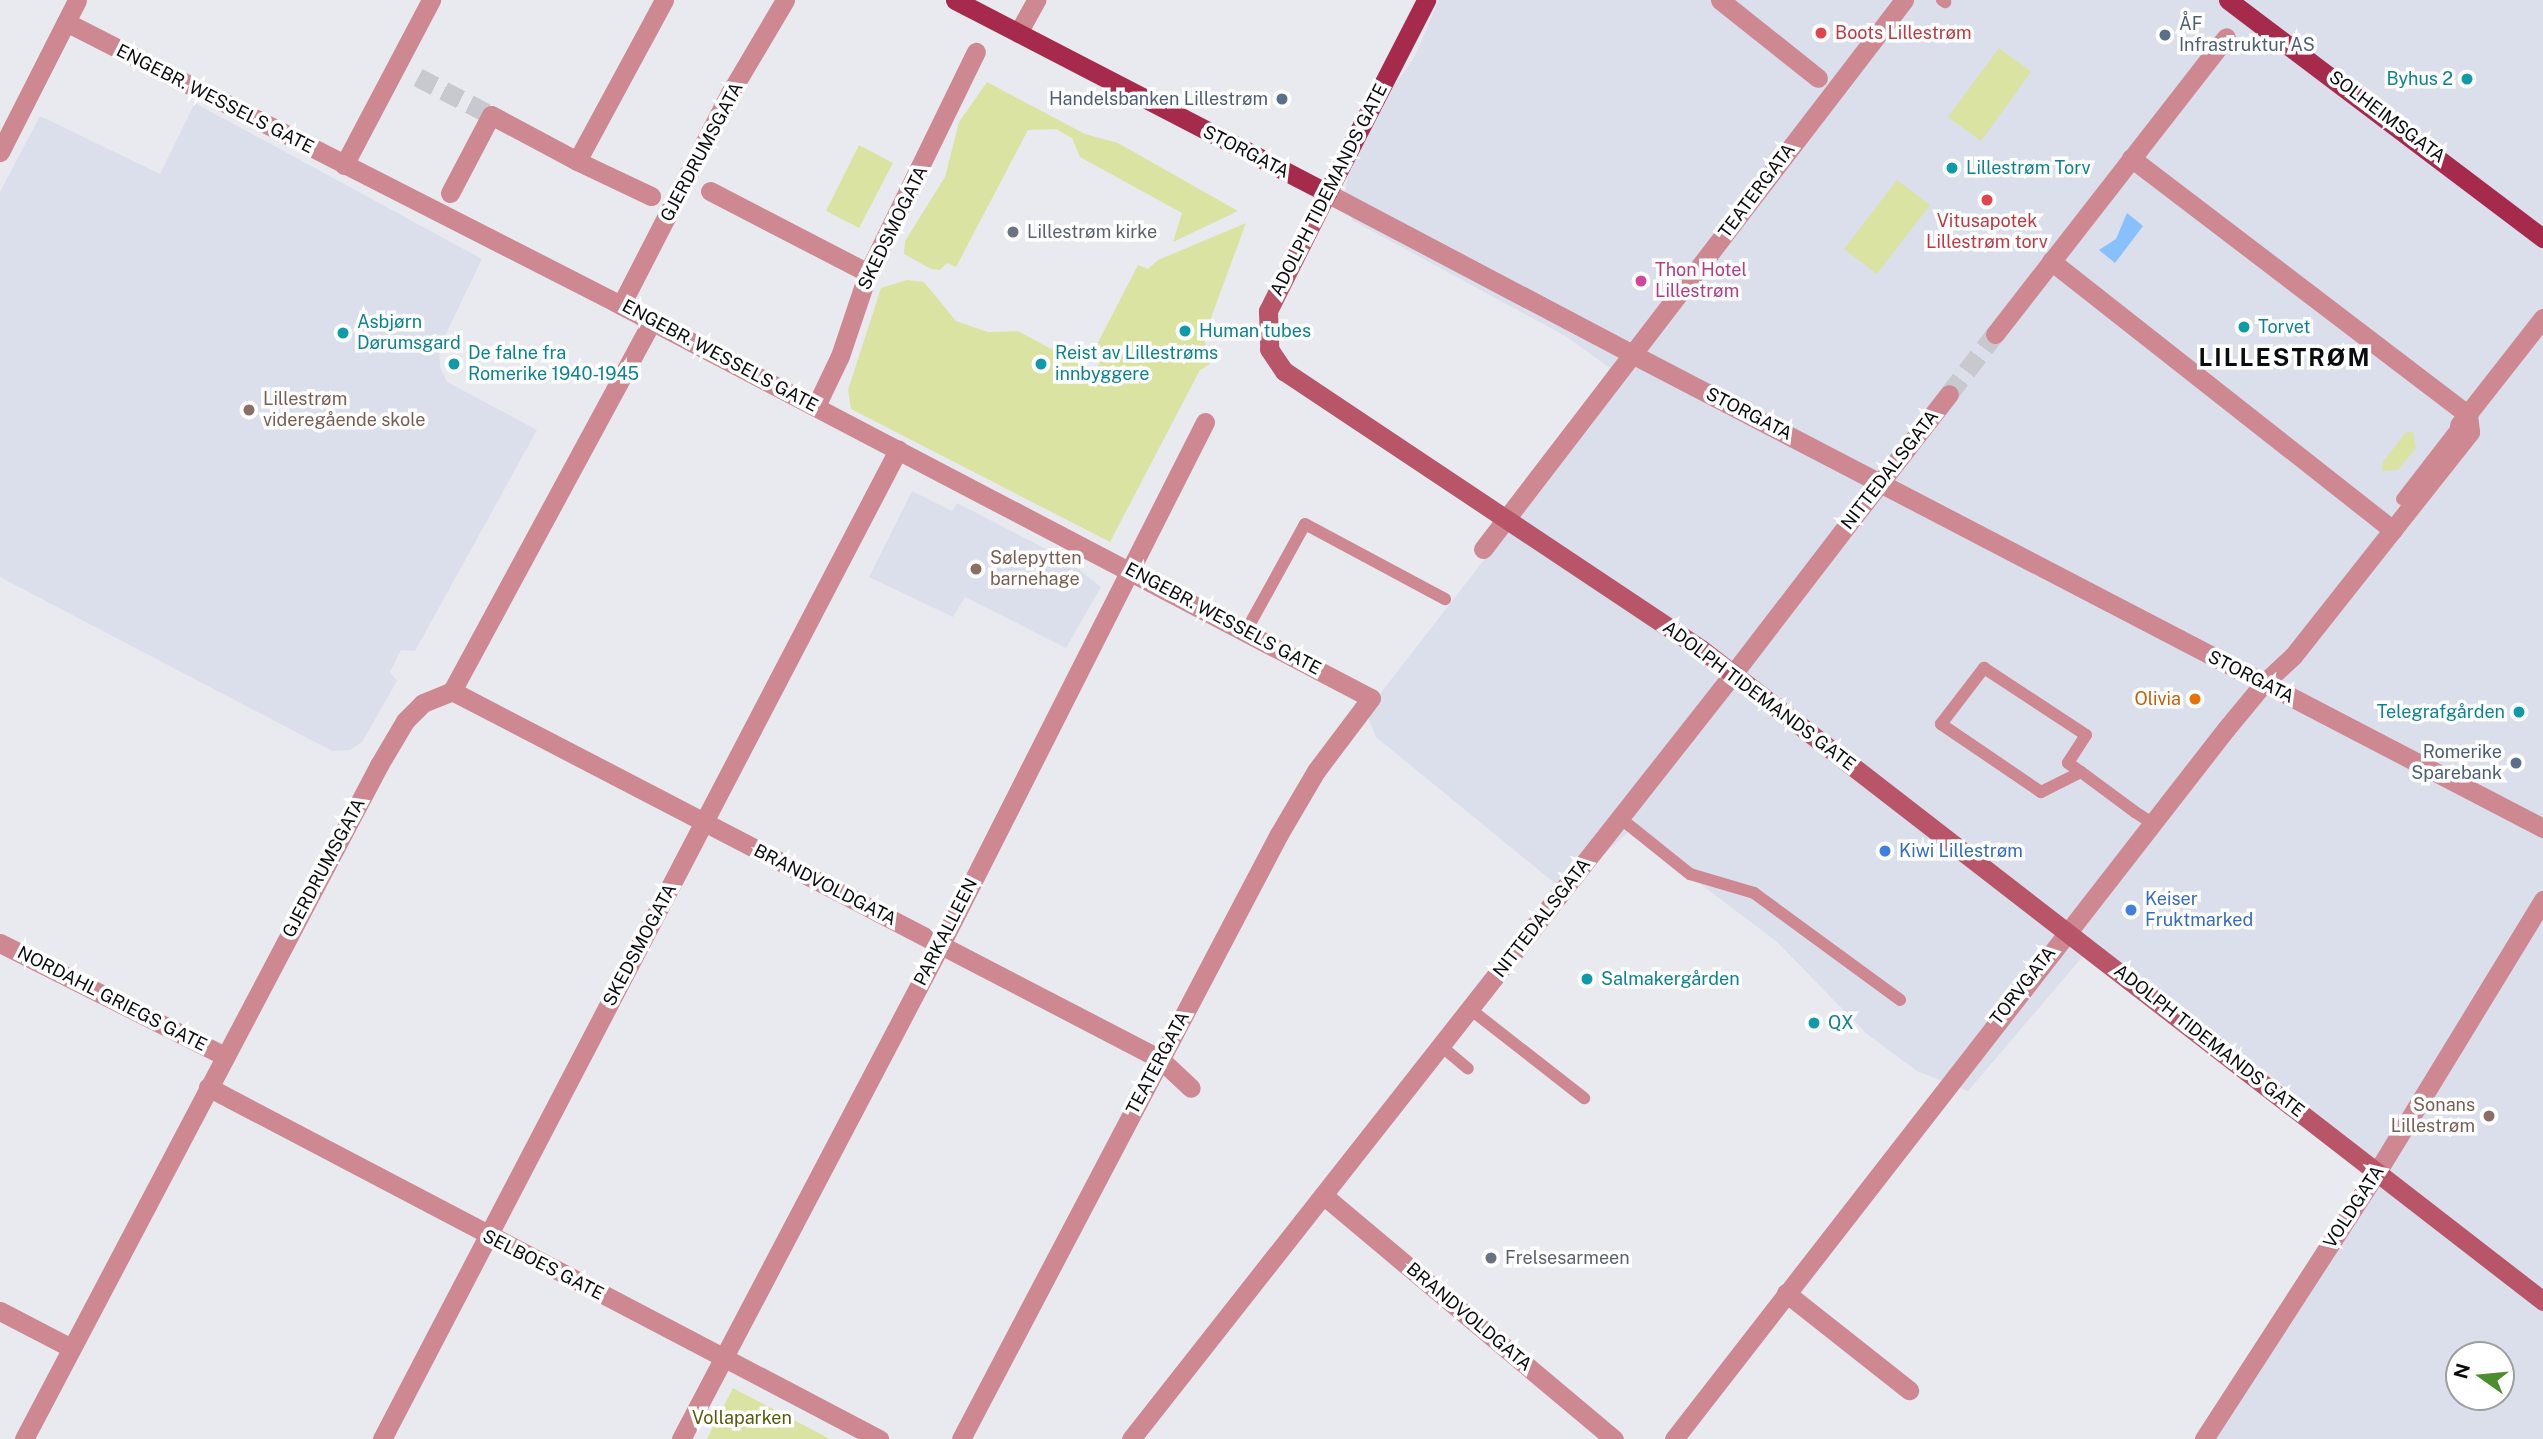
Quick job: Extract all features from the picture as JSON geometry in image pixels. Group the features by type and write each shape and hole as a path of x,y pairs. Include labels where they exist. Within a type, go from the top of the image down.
{"main road":[{"name":"STORGATA","path":"955,0 1326,193"},
{"name":"ADOLPH TIDEMANDS GATE","path":"1426,0 1268,311 1266,336 1275,360 1295,380 1506,519 1733,674 2067,929 2543,1301"},
{"name":"SOLHEIMSGATA","path":"2228,0 2250,6 2543,238"}],"street":[{"path":"0,152 77,0"},
{"path":"344,165 431,0"},
{"path":"577,161 664,0"},
{"name":"GJERDRUMSGATA","path":"621,304 730,93 785,0"},
{"path":"1018,33 1036,0"},
{"path":"1720,0 1818,78"},
{"name":"TEATERGATA","path":"1483,549 1904,0"},
{"name":"ENGEBR. WESSELS GATE","path":"66,22 621,304 1371,698"},
{"path":"1996,334 2226,37"},
{"name":"SKEDSMOGATA","path":"816,406 840,356 868,273 976,52"},
{"path":"450,193 491,115 577,161 651,196"},
{"path":"2131,158 2463,420 2470,432 2293,656 2263,683"},
{"path":"710,191 868,273"},
{"name":"STORGATA","path":"1326,193 2543,828"},
{"path":"2051,261 2393,530"},
{"path":"2463,420 2543,318"},
{"path":"452,691 652,321"},
{"name":"NITTEDALSGATA","path":"1131,1439 1733,674 1949,394"},
{"name":"PARKALLEEN","path":"681,1439 941,944 1205,422"},
{"name":"SKEDSMOGATA","path":"382,1439 898,450"},
{"name":"TORVGATA","path":"1674,1439 2067,929 2263,683"},
{"name":"GJERDRUMSGATA","path":"24,1439 208,1087 405,721 423,704 452,691"},
{"name":"BRANDVOLDGATA","path":"452,691 703,824 941,944 1160,1059 1191,1088"},
{"name":"TEATERGATA","path":"961,1439 1295,803 1371,698"},
{"name":"VOLDGATA","path":"2204,1439 2377,1172 2543,900"},
{"name":"NORDAHL GRIEGS GATE","path":"0,943 225,1056"},
{"name":"SELBOES GATE","path":"208,1087 879,1439"},
{"name":"BRANDVOLDGATA","path":"1323,1195 1614,1439"},
{"path":"1786,1293 1909,1390"},
{"path":"0,1311 71,1348"}],"lane":[{"path":"2402,499 2463,420"},
{"path":"1246,631 1305,524 1445,599"},
{"path":"2081,772 2041,792 1941,724 1984,668 2085,735 2068,763 2081,772 2152,823"},
{"path":"1620,818 1690,874 1754,892 1900,1000"},
{"path":"1470,1009 1584,1098"},
{"path":"1441,1046 1468,1069"}],"shaded area":[{"path":"1439,0 2543,0 2543,1439 2211,1439 2370,1172 2356,1146 2264,1070 2084,955 1968,1091 1917,1071 1867,1034 1776,941 1630,831 1563,890 1376,737 1366,712 1532,498 1610,368 1567,337 1352,220 1345,192 1350,166 1375,112 1414,58"},
{"name":"Lillestrøm videregående skole","path":"195,103 482,259 439,348 440,367 447,382 537,430 415,651 401,650 390,672 397,681 362,742 350,750 332,751 0,577 0,192 40,116 160,174"},
{"name":"Sølepytten barnehage","path":"912,491 952,511 957,503 1067,560 1101,587 1066,648 965,597 953,617 869,577"}],"green space":[{"path":"1999,48 2031,72 1981,141 1948,117"},
{"path":"987,82 1085,134 1118,143 1238,211 1173,242 1182,213 1080,157 1072,138 1056,129 1028,130 956,267 947,263 940,270 931,269 904,254 905,241 945,177 959,122"},
{"path":"859,145 893,163 859,228 826,211"},
{"path":"1897,180 1930,205 1877,274 1844,249"},
{"path":"1246,223 1204,337 1210,364 1200,370 1110,542 851,409 848,390 881,288 907,280 924,282 956,321 988,332 1018,331 1094,372 1102,359 1092,354 1138,265 1148,269 1158,260"},
{"path":"2406,432 2413,432 2416,448 2398,470 2382,471 2383,462"},
{"name":"Vollaparken","path":"733,1388 830,1439 707,1439"}],"water":[{"path":"2127,213 2143,226 2115,263 2099,250 2116,239"}],"tunnel":[{"path":"418,77 491,115"},
{"path":"1949,394 1995,334"}],"place":[{"name":"Boots Lillestrøm","path":"1821,33"},
{"name":"ÅF Infrastruktur AS","path":"2165,35"},
{"name":"Byhus 2","path":"2467,79"},
{"name":"Handelsbanken Lillestrøm","path":"1282,99"},
{"name":"Lillestrøm Torv","path":"1952,168"},
{"name":"Vitusapotek Lillestrøm torv","path":"1987,200"},
{"name":"Lillestrøm kirke","path":"1013,232"},
{"name":"Thon Hotel Lillestrøm","path":"1641,281"},
{"name":"Torvet","path":"2244,327"},
{"name":"Human tubes","path":"1185,331"},
{"name":"Asbjørn Dørumsgard","path":"343,333"},
{"name":"De falne fra Romerike 1940-1945","path":"454,364"},
{"name":"Reist av Lillestrøms innbyggere","path":"1041,364"},
{"name":"Lillestrøm videregående skole","path":"249,410"},
{"name":"Sølepytten barnehage","path":"976,569"},
{"name":"Olivia","path":"2195,699"},
{"name":"Telegrafgården","path":"2519,712"},
{"name":"Romerike Sparebank","path":"2516,763"},
{"name":"Kiwi Lillestrøm","path":"1885,851"},
{"name":"Keiser Fruktmarked","path":"2131,910"},
{"name":"Salmakergården","path":"1587,979"},
{"name":"QX","path":"1814,1023"},
{"name":"Sonans Lillestrøm","path":"2489,1116"},
{"name":"Frelsesarmeen","path":"1491,1258"}],"district":[{"name":"LILLESTRØM","path":"2285,358"}]}
